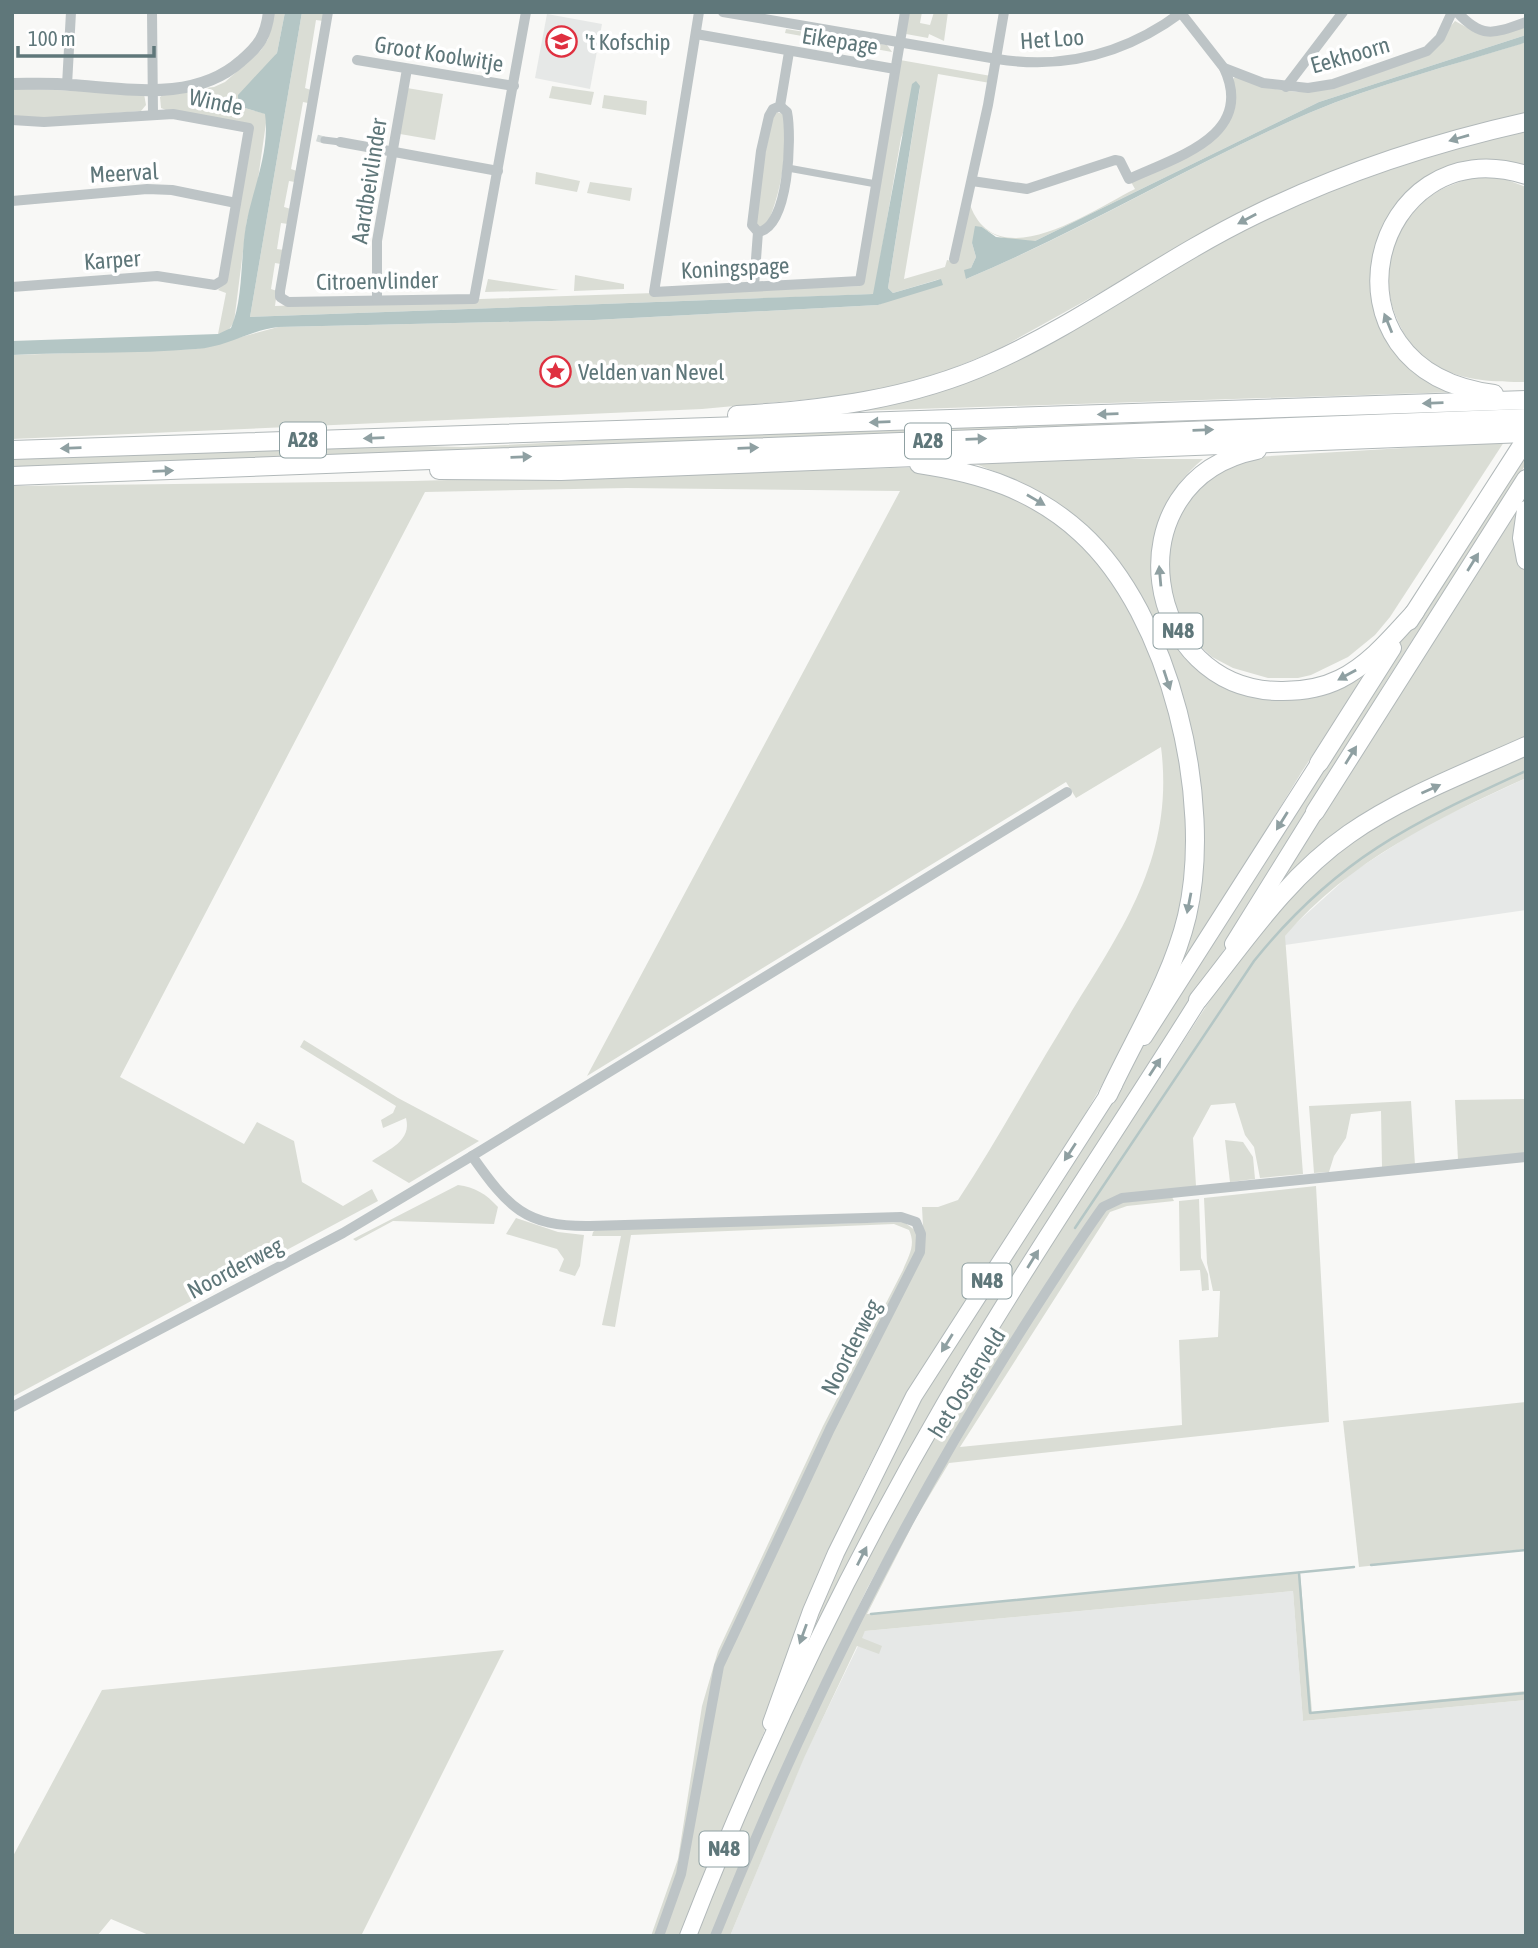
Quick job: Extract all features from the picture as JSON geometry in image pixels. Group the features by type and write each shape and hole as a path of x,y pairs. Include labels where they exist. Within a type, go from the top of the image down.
{"highway":[{"name":"A28","path":"598,430 880,400 935,384 991,363 1053,331 1177,258 1303,193 1389,159 1526,122"},
{"name":"A28","path":"1526,175 1482,168 1449,175 1431,185 1400,212 1385,240 1378,276 1379,296 1390,331 1412,359 1447,382 1488,393 1526,399"},
{"name":"A28","path":"12,450 1526,399"},
{"name":"A28","path":"12,476 1526,418"},
{"name":"A28","path":"330,464 466,472 547,471 1307,441 1524,441"},
{"name":"N48","path":"1307,441 1231,458 1211,467 1177,500 1163,534 1158,561 1160,586 1176,629 1207,665 1230,680 1263,690 1298,691 1337,680 1356,670 1415,612"},
{"name":"N48","path":"760,1762 780,1696 811,1611 836,1553 903,1418 963,1318 1524,441"},
{"name":"A28","path":"877,458 979,475 1009,486 1051,510 1082,534 1110,565 1131,597 1159,656 1191,770 1197,834 1193,887 1171,964 1108,1095"},
{"name":"N48","path":"688,1936 760,1762 882,1518 944,1405 1526,479"},
{"path":"1526,510 1522,538 1526,560"},
{"name":"N48","path":"1198,1000 1279,898 1334,845 1418,795 1526,746"}],"street":[{"path":"67,85 71,12"},
{"path":"152,12 153,114"},
{"path":"12,84 153,90 204,84 226,75 259,45 264,38 269,12"},
{"name":"Citroenvlinder","path":"328,12 316,138 280,298 288,302 474,299 527,12"},
{"name":"Koningspage","path":"699,12 654,292 860,281 905,12"},
{"name":"Het Loo","path":"723,12 785,17 997,59 1058,62 1103,54 1135,42 1182,13"},
{"path":"954,259 997,59 1004,12"},
{"path":"1286,87 1343,12"},
{"path":"1455,12 1480,32 1497,31 1526,22"},
{"name":"Eekhoorn","path":"1224,68 1263,83 1286,87 1308,88 1333,84 1427,51 1440,38 1455,12"},
{"path":"972,181 1027,189 1112,160 1120,161 1129,179 1201,144 1219,130 1227,120 1232,102 1231,83 1224,68 1182,13"},
{"name":"Eikepage","path":"696,34 895,69"},
{"path":"780,106 789,52"},
{"name":"Groot Koolwitje","path":"357,60 514,86"},
{"name":"Aardbeivlinder","path":"376,300 377,241 407,69"},
{"path":"758,232 767,228 776,213 788,168 789,123 787,112 780,106"},
{"path":"754,286 758,232 752,225 761,152 769,116 773,109 780,106"},
{"name":"Winde","path":"12,120 44,122 183,114 249,128 223,280 215,285"},
{"path":"316,138 498,171"},
{"path":"788,168 876,184"},
{"name":"Meerval","path":"12,201 148,189 172,190 236,203"},
{"name":"Karper","path":"12,287 157,276 215,285"},
{"name":"Noorderweg","path":"12,1407 343,1233 1067,792"},
{"name":"Noorderweg","path":"471,1156 506,1202 524,1215 548,1224 582,1226 901,1217 911,1219 920,1230 920,1252 830,1429 719,1666 680,1881 659,1936"},
{"name":"het Oosterveld","path":"715,1936 790,1754 877,1576 987,1385 1103,1207 1122,1198 1526,1157"}],"shaded area":[{"path":"274,12 285,12 277,53 238,106 266,114 266,123 256,193 247,220 234,322 228,331 218,334 226,293 218,290 227,280 253,126 166,110 161,108 160,97 165,93 214,87 225,82 261,50 268,39"},
{"path":"285,12 302,12 250,317 873,294 912,84 916,81 920,86 888,288 893,293 941,279 943,285 878,305 594,320 278,327 207,348 12,355 12,341 218,334 231,328 238,303 247,220 263,154 266,127 265,114 238,106 238,95 277,53"},
{"path":"302,12 324,12 323,21 316,20 305,88 311,90 308,103 303,102 291,169 297,171 295,182 289,181 284,207 291,209 288,224 281,223 277,249 284,250 281,264 275,263 271,289 277,291 275,306 861,286 900,60 991,76 990,83 938,74 904,279 945,267 947,260 955,262 970,205 983,226 1001,236 1023,238 1071,223 1135,189 1131,182 1187,157 1219,134 1230,119 1235,101 1233,79 1236,76 1268,88 1297,92 1426,55 1455,21 1479,34 1487,35 1526,25 1526,35 1319,102 1035,241 1007,239 982,227 972,243 976,257 966,279 1309,113 1390,83 1526,42 1526,116 1238,216 995,351 946,371 866,394 702,409 12,439 12,355 196,349 278,327 594,320 878,305 940,279 893,293 888,288 920,87 901,138 874,294 250,317"},
{"path":"909,12 922,12 920,23 930,25 934,12 948,12 944,41 929,34 928,38 906,34"},
{"path":"547,14 602,24 590,89 535,78"},
{"path":"786,29 887,45 892,52 785,33"},
{"path":"1526,35 1526,42 1521,44 1388,84 1265,132 1010,260 966,279 964,270 971,268 976,257 972,243 975,226 982,227 996,237 1035,241 1319,102"},
{"path":"552,86 594,92 591,105 549,98"},
{"path":"12,88 144,94 146,105 141,111 48,118 12,116"},
{"path":"407,88 443,94 435,140 400,134"},
{"path":"604,95 647,101 646,115 602,108"},
{"path":"777,112 783,114 785,143 782,171 777,198 767,225 756,227 762,168 773,116"},
{"path":"1526,128 1526,171 1481,163 1400,207 1386,260 1377,309 1386,336 1407,360 1458,392 822,412 959,380 1232,231 1375,169"},
{"path":"536,172 580,181 577,192 535,184"},
{"path":"1471,178 1502,178 1526,187 1526,382 1469,378 1430,363 1408,340 1391,301 1390,266 1393,248 1400,232 1422,203 1437,192"},
{"path":"590,182 632,188 630,201 587,193"},
{"path":"575,275 624,284 624,289 574,291"},
{"path":"488,279 559,290 485,292"},
{"path":"1344,418 12,471 12,458 463,447 741,433"},
{"path":"1504,442 1390,617 1375,635 1348,657 1311,675 1298,678 1268,678 1233,668 1212,657 1198,644 1173,605 1165,562 1179,509 1189,492 1237,458"},
{"path":"1526,443 1526,464 1385,683 1263,889 1075,1182 789,1698 811,1620 916,1402"},
{"path":"1203,459 1173,492 1163,511 1152,553 1151,575 1162,618 1169,633 1186,653 1217,670 1274,694 1374,661 1301,773 1160,1005 1201,826 1138,593 1038,492 1021,482 966,460"},
{"path":"925,467 957,473 1002,491 1047,517 1087,550 1119,592 1147,650 1173,725 1187,804 1189,844 1186,884 1179,922 1168,956 1121,1050 1063,1151 937,1346 860,1484 797,1639 747,1779 682,1936 661,1936 679,1891 720,1670 832,1430 924,1246 922,1207 938,1207 958,1200 1099,967 1136,900 1159,829 1163,790 1161,747 1076,798 1066,782 587,1076 900,491 627,488 425,492 120,1077 244,1144 257,1122 294,1141 302,1182 343,1206 372,1189 378,1201 12,1397 12,486 413,481"},
{"path":"1523,502 1518,533 1526,578 1526,742 1400,798 1254,922"},
{"path":"1526,752 1526,778 1460,809 1396,844 1337,885 1285,936 1303,1174 1260,1178 1254,1147 1245,1135 1235,1103 1211,1105 1193,1138 1196,1186 1108,1200 906,1518 868,1587 805,1716 712,1936 694,1936 744,1814 835,1618 981,1351 1222,982 1285,902 1312,873 1347,843 1395,813"},
{"path":"1526,778 1526,910 1285,945 1284,936 1293,926 1353,872 1426,825"},
{"path":"304,1040 398,1098 479,1141 409,1183 372,1161 402,1139 406,1133 406,1118 383,1128 381,1120 393,1113 396,1106 300,1047"},
{"path":"1526,1099 1526,1153 1458,1160 1455,1100"},
{"path":"1411,1101 1415,1165 1382,1167 1381,1111 1351,1114 1346,1138 1334,1156 1329,1172 1314,1173 1309,1106"},
{"path":"1225,1140 1243,1142 1253,1157 1255,1179 1230,1182"},
{"path":"458,1185 480,1192 498,1207 494,1224 393,1221 356,1241 353,1239"},
{"path":"1316,1186 1329,1422 949,1463 916,1518 867,1614 1300,1573 1312,1712 1526,1691 1526,1700 1303,1721 1293,1591 865,1631 862,1638 882,1646 879,1654 857,1646 804,1758 730,1936 717,1936 766,1814 907,1526 1035,1314 1105,1209 1114,1202 1172,1197 1174,1201 1127,1206 1110,1212 960,1447 1182,1425 1179,1340 1218,1337 1220,1291 1213,1291 1207,1263 1204,1198"},
{"path":"1199,1199 1201,1258 1208,1274 1209,1290 1202,1291 1200,1270 1180,1271 1179,1201"},
{"path":"516,1218 558,1232 584,1235 580,1266 575,1276 559,1271 564,1259 557,1249 506,1234"},
{"path":"904,1222 916,1231 918,1247 717,1665 679,1874 656,1936 651,1936 678,1859 702,1706 718,1651 823,1426 903,1270 912,1240 909,1230 894,1224 631,1235 615,1327 602,1325 621,1236 592,1236 593,1232 596,1229"},
{"path":"1526,1402 1526,1549 1359,1567 1343,1421"},
{"path":"1293,1591 1303,1721 1526,1700 1526,1936 730,1936 804,1757 858,1646 879,1653 861,1638 865,1631"},
{"path":"504,1650 361,1936 151,1936 111,1919 97,1936 12,1936 12,1858 102,1690"}],"waterway":[{"path":"1075,1228 1254,961 1284,926 1315,896 1377,848 1446,809 1526,771"},
{"path":"1371,1565 1526,1550"},
{"path":"871,1614 1354,1567"},
{"path":"1299,1573 1310,1713 1526,1693"}],"tunnel":[{"path":"317,138 324,140"}],"place":[{"name":"'t Kofschip","path":"562,42"},
{"name":"Velden van Nevel","path":"555,372"}]}
